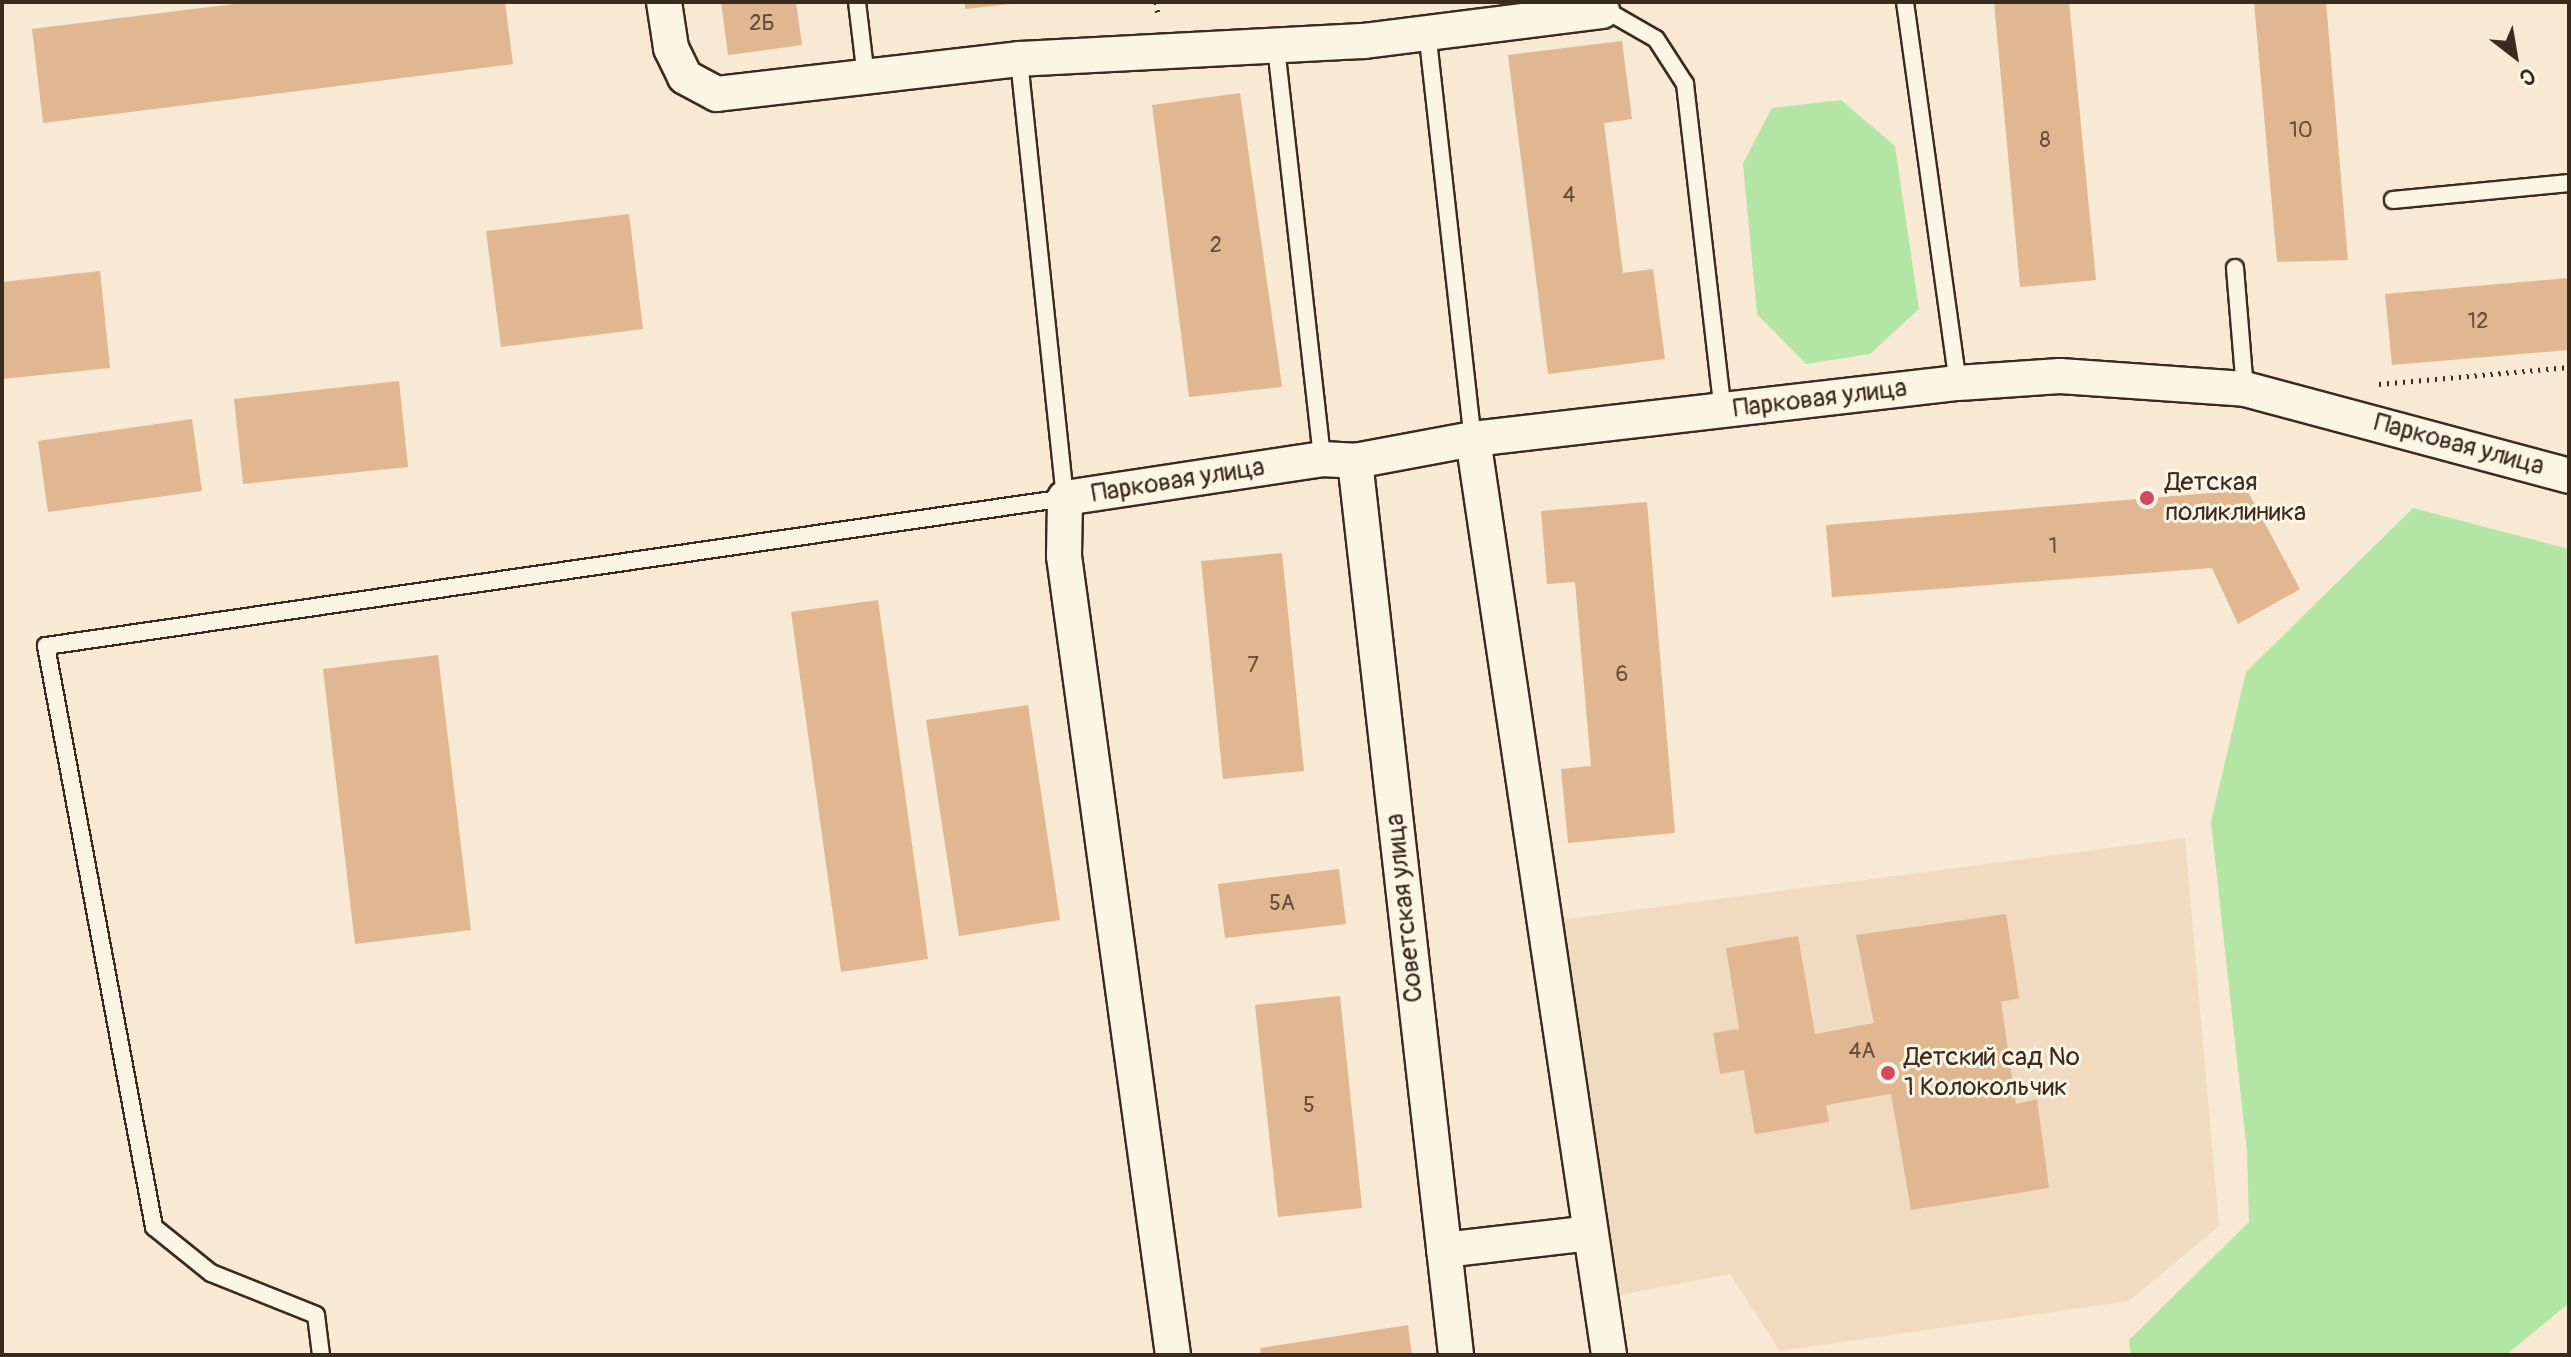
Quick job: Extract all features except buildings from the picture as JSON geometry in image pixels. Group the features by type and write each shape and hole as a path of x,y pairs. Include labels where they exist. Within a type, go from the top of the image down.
{"street":[{"path":"664,2 671,48 685,77 717,94 1019,59 1364,41 1516,11 1602,6"},
{"name":"Парковая улица","path":"1065,498 1473,439 1958,383 2060,376 2245,389 2569,476"},
{"path":"1473,439 1609,1355"},
{"name":"Советская улица","path":"1339,460 1456,1355"},
{"path":"1065,498 1064,556 1173,1355"},
{"path":"1444,1250 1590,1233"}],"lane":[{"path":"857,2 866,78"},
{"path":"1905,2 1958,383"},
{"path":"1602,6 1656,39 1685,84 1723,410"},
{"path":"1427,30 1473,439"},
{"path":"1276,47 1339,460"},
{"path":"321,1355 316,1315 211,1273 154,1227 46,646 1065,498 1019,59"},
{"path":"2393,200 2569,183"},
{"path":"2235,268 2245,389"}],"path":[{"path":"2344,414 2355,386 2569,367"}],"shaded area":[{"name":"Детский сад № 1 Колокольчик","path":"2185,838 2219,1226 2129,1301 1780,1351 1730,1274 1598,1299 1551,921"}],"green space":[{"path":"1841,100 1895,146 1919,309 1870,354 1806,364 1757,314 1743,163 1772,108"},
{"path":"2413,508 2569,549 2569,1303 2506,1355 2131,1355 2129,1340 2249,1222 2247,1152 2211,822 2246,672"}],"place":[{"name":"Детская поликлиника","path":"2147,498"},
{"name":"Детский сад № 1 Колокольчик","path":"1888,1073"}]}
